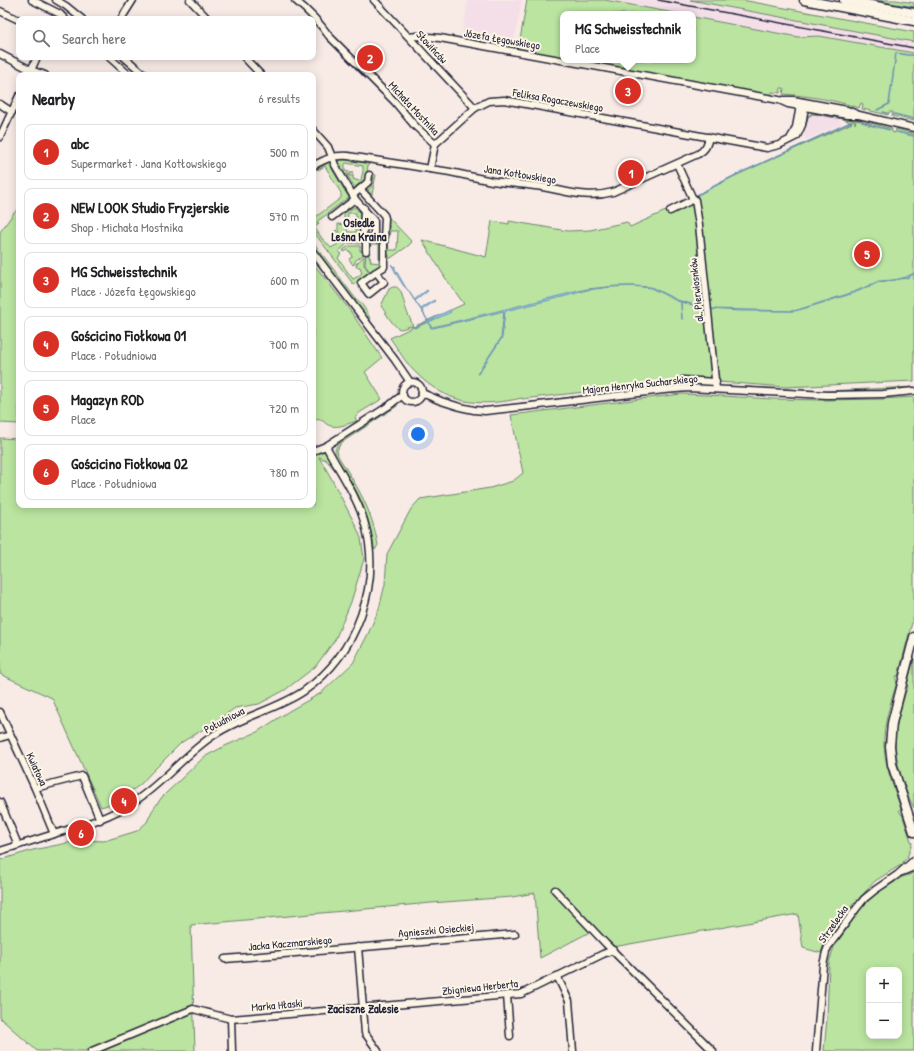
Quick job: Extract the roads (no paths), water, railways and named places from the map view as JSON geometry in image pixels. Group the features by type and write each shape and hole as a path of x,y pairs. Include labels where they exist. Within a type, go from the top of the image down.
{"main road":[{"path":"804,0 914,21"},
{"path":"844,0 914,13"},
{"path":"914,637 892,723 890,746 892,764 914,832"}],"street":[{"path":"32,0 60,14"},
{"path":"56,0 78,16"},
{"path":"123,16 133,0"},
{"path":"190,0 205,16"},
{"name":"Michała Mostnika","path":"295,0 312,16"},
{"name":"Słowińców","path":"374,0 474,108"},
{"path":"0,11 16,19"},
{"name":"Michała Mostnika","path":"316,21 329,36 395,102 415,126 435,144"},
{"name":"Józefa Łęgowskiego","path":"409,37 440,38 560,60"},
{"path":"0,54 30,72 36,60"},
{"path":"112,60 126,72"},
{"path":"128,60 142,72"},
{"path":"247,60 258,72"},
{"name":"Józefa Łęgowskiego","path":"578,63 781,100 789,100 803,105 847,110 858,115 914,128"},
{"name":"Feliksa Rogaczewskiego","path":"435,144 474,108 489,101 504,100 767,148 776,146 797,136 802,126 803,105"},
{"path":"0,137 16,103"},
{"path":"0,104 12,112"},
{"path":"316,133 325,143 354,197 374,221 374,239"},
{"name":"Jana Kotłowskiego","path":"316,164 323,160 340,155 593,196 613,192 702,152 708,144 709,137"},
{"path":"430,169 435,144"},
{"name":"al. Pierwiosnków","path":"677,164 695,200 700,231 716,384"},
{"path":"332,217 368,182 369,175"},
{"path":"360,190 384,215 385,218 384,267 376,272"},
{"path":"670,210 693,198"},
{"path":"364,208 363,238 384,239"},
{"path":"366,238 366,251"},
{"path":"316,256 391,355 406,376 408,383"},
{"path":"683,380 716,384"},
{"path":"413,382 419,384 422,390 422,395 419,400 414,402 408,401 404,397 402,389 408,383 413,382"},
{"name":"Majora Henryka Sucharskiego","path":"422,395 474,410 495,410 677,388 698,388 716,384 827,395 883,394 914,391"},
{"path":"316,450 326,446 390,405 398,403 404,397"},
{"name":"Południowa","path":"0,851 100,820 124,808 144,795 163,779 195,748 216,734 237,723 281,704 293,697 311,685 337,659 350,639 360,618 369,583 370,555 367,533 355,496 326,446"},
{"name":"Kwiatowa","path":"0,712 35,788 54,834"},
{"path":"0,738 10,735"},
{"path":"35,788 82,776 100,820"},
{"path":"0,802 18,845"},
{"name":"Strzelecka","path":"816,1051 823,965 828,947 864,899 897,875 914,860"},
{"name":"Strzelecka","path":"897,875 914,867"},
{"path":"555,890 606,944 713,1051"},
{"name":"Agnieszki Osieckiej","path":"358,947 515,934"},
{"path":"358,947 365,1033 378,1051"},
{"name":"Jacka Kaczmarskiego","path":"224,959 358,947"},
{"name":"Zbigniewa Herberta","path":"363,1008 521,994 613,950"},
{"path":"557,976 569,1000 574,1051"},
{"path":"507,996 510,1036"},
{"name":"Marka Hłaski","path":"92,1051 193,1009 231,1019 363,1008"},
{"path":"231,1019 232,1051"}],"water":[{"path":"391,264 394,267 395,266 395,269 408,290 405,288 401,282"},
{"path":"914,273 907,278 897,279 906,277"},
{"path":"891,280 879,282 854,293 794,311 854,292 879,281"},
{"path":"632,286 587,290 505,311 502,338 478,374 501,338 504,311 433,328 431,328 428,322 415,328 413,327 416,327 450,310 451,312 429,322 431,327 587,289"},
{"path":"634,286 651,287 677,300 710,309 677,301 651,288"},
{"path":"427,290 428,291 415,301 414,300"},
{"path":"434,300 435,301 422,310 428,321 416,302 421,309"},
{"path":"710,309 794,311 740,311"}],"waterway":[{"path":"871,0 914,7"},
{"path":"877,110 889,104 896,53 914,55"},
{"path":"883,112 887,113"},
{"path":"894,114 914,119"},
{"path":"697,195 734,176 853,121"},
{"path":"862,122 869,124"},
{"path":"870,125 890,130"},
{"path":"897,132 914,136"},
{"path":"681,302 682,319"}],"railway":[{"path":"658,0 914,48"}],"place":[{"name":"NEW LOOK Studio Fryzjerskie","path":"370,58"},
{"name":"MG Schweisstechnik","path":"628,91"},
{"name":"abc","path":"631,173"},
{"name":"Magazyn ROD","path":"867,254"},
{"name":"Gościcino Fiołkowa 01","path":"124,801"},
{"name":"Gościcino Fiołkowa 02","path":"81,833"}],"district":[{"name":"Osiedle Leśna Kraina","path":"359,229"},
{"name":"Zaciszne Zalesie","path":"363,1008"}]}
